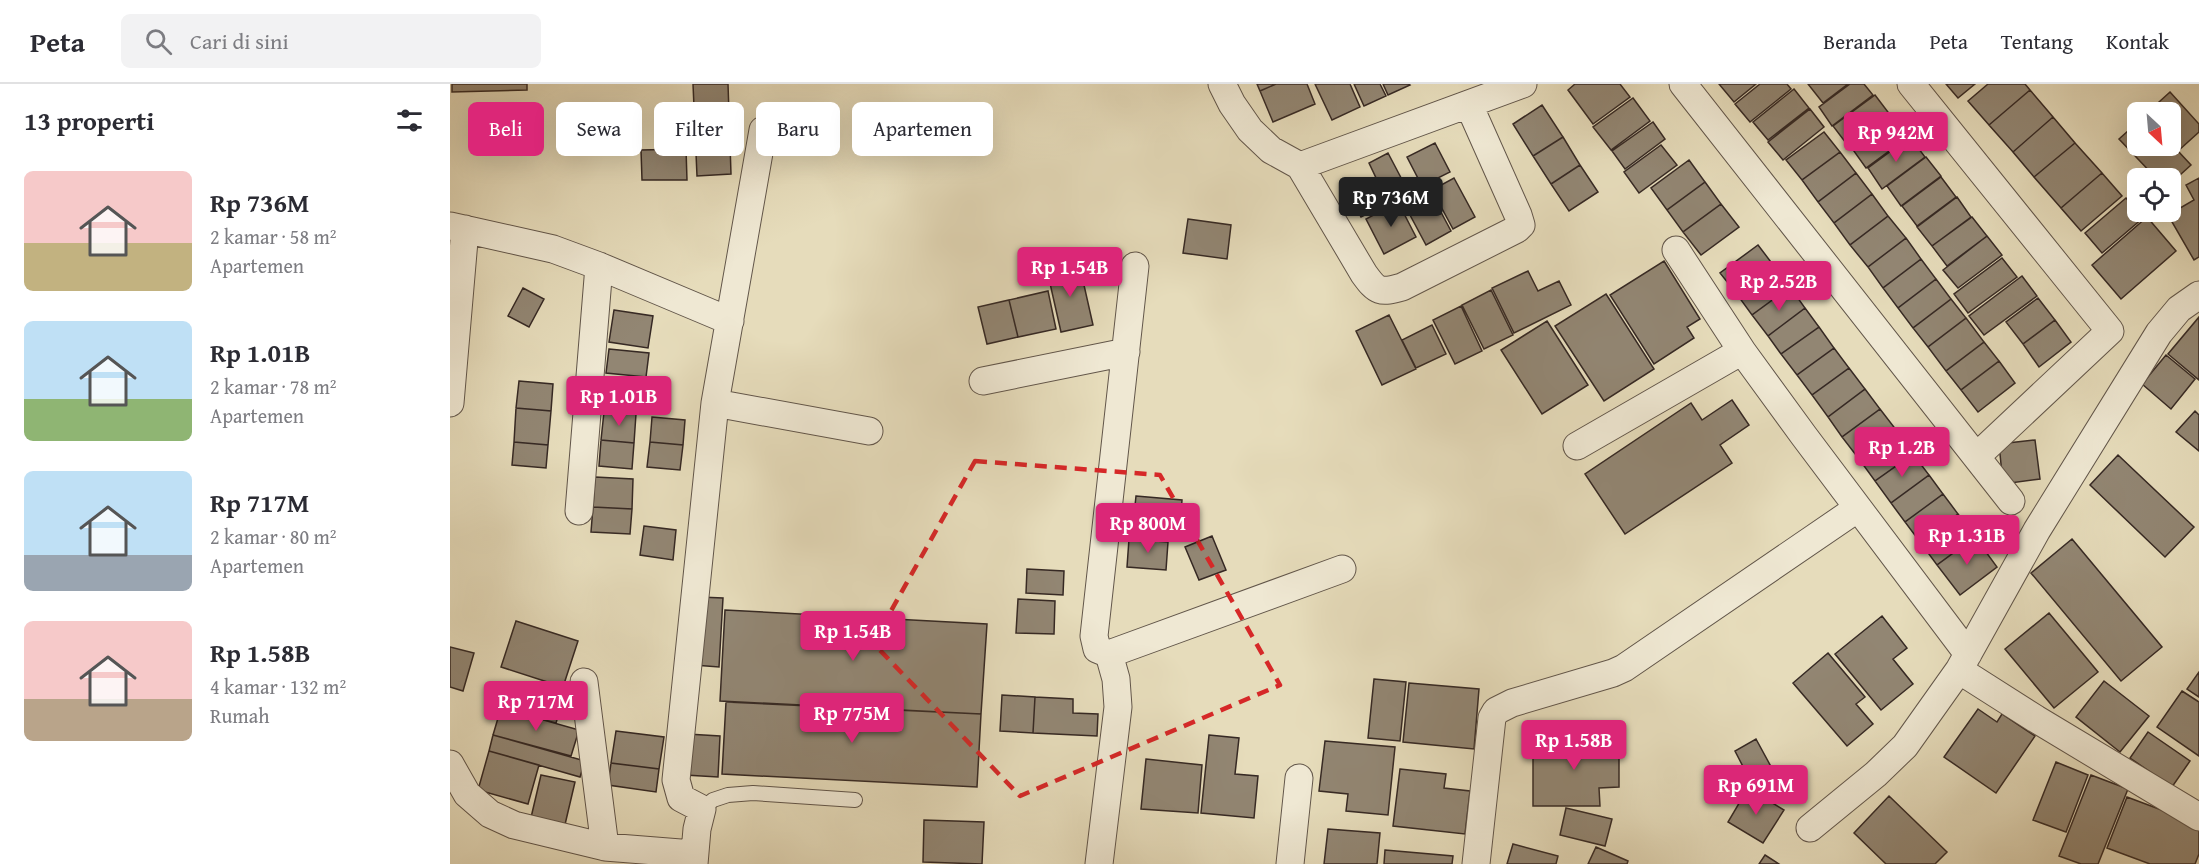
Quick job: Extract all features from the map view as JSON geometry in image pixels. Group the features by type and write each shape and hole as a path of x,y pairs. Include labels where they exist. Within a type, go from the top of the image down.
{"street":[{"path":"1222,84 1232,104 1250,130 1271,150 1300,166 1364,274 1375,288 1385,291 1402,287 1517,230 1521,225 1469,105"},
{"path":"1300,166 1524,84"},
{"path":"1683,84 2011,501"},
{"path":"1911,84 2110,331 1977,456"},
{"path":"450,764 467,794 490,814 514,825 605,847 694,859 702,808 681,798 676,780 715,403 759,156"},
{"path":"450,403 458,228 553,249 730,321"},
{"path":"1676,250 1742,351 1858,508 1963,662 2036,719 2199,817"},
{"path":"579,511 599,266"},
{"path":"1135,266 1094,636 1097,649 1109,654 1342,569"},
{"path":"1810,828 1876,774 1905,746 1963,662 2037,530 2159,333 2179,309 2199,296"},
{"path":"1577,446 1742,351"},
{"path":"983,381 1126,352"},
{"path":"715,403 869,431"},
{"path":"1476,864 1492,718 1496,711 1512,703 1624,668 1858,508"},
{"path":"1099,864 1118,707 1116,679 1109,654"},
{"path":"584,682 605,847"},
{"path":"1290,864 1299,778"}],"lane":[{"path":"702,808 712,800 728,795 753,793 855,800"}],"highlighted area":[{"path":"975,461 1160,475 1280,685 1020,796 873,643"}],"building":[{"path":"452,84 527,84 527,90 452,92"},
{"path":"693,84 728,84 729,102 694,102"},
{"path":"1257,84 1276,84 1260,91"},
{"path":"1276,84 1307,84 1315,104 1273,122 1260,91"},
{"path":"1315,84 1350,84 1360,107 1332,120"},
{"path":"1354,84 1380,84 1386,96 1364,106"},
{"path":"1383,84 1409,84 1410,85 1388,95"},
{"path":"1575,84 1620,84 1630,97 1593,124 1568,90"},
{"path":"1719,84 1756,84 1734,102"},
{"path":"1760,84 1787,84 1791,89 1750,122 1735,104"},
{"path":"1808,84 1848,84 1823,103"},
{"path":"1850,84 1864,84 1873,95 1832,126 1819,107"},
{"path":"1946,84 1975,84 1958,98"},
{"path":"1988,84 2025,84 2030,90 1989,125 1968,101"},
{"path":"1794,89 1809,108 1768,140 1753,122"},
{"path":"2030,90 2053,117 2013,152 1989,125"},
{"path":"2170,92 2179,102 2159,102"},
{"path":"1875,95 1891,116 1849,147 1833,126"},
{"path":"1633,98 1650,121 1611,150 1593,127"},
{"path":"2181,104 2199,124 2199,132 2181,148"},
{"path":"1542,105 1563,137 1533,156 1513,124"},
{"path":"1810,109 1824,127 1783,160 1768,142"},
{"path":"1893,116 1908,137 1866,168 1851,147"},
{"path":"2053,117 2075,143 2034,177 2013,152"},
{"path":"1653,122 1665,139 1625,169 1612,151"},
{"path":"1824,132 1840,152 1802,180 1786,160"},
{"path":"2127,132 2127,147 2119,139"},
{"path":"1563,137 1580,165 1551,184 1533,156"},
{"path":"1910,137 1925,157 1882,189 1868,168"},
{"path":"1435,143 1450,172 1422,186 1407,157"},
{"path":"2075,143 2102,173 2061,208 2034,177"},
{"path":"1661,145 1677,165 1639,193 1624,172"},
{"path":"642,150 654,150 654,156 686,156 687,180 642,180"},
{"path":"1840,152 1856,173 1818,202 1802,180"},
{"path":"1388,153 1409,193 1361,217 1349,194 1377,180 1369,163"},
{"path":"2181,154 2191,165 2181,174 2181,168 2147,168 2135,156"},
{"path":"696,156 730,156 731,174 697,176"},
{"path":"1926,157 1941,176 1901,206 1887,186"},
{"path":"1689,160 1705,182 1667,210 1651,188"},
{"path":"1580,165 1598,192 1569,211 1551,184"},
{"path":"1856,173 1872,194 1834,223 1818,202"},
{"path":"2102,173 2122,196 2081,231 2061,208"},
{"path":"1941,177 1956,197 1917,226 1902,206"},
{"path":"1454,178 1475,217 1453,229 1432,190"},
{"path":"2199,178 2199,257 2194,260 2172,222 2181,222 2181,208 2194,200 2186,185"},
{"path":"1705,182 1721,204 1683,232 1667,210"},
{"path":"1427,186 1451,231 1426,245 1402,200"},
{"path":"1872,194 1888,216 1850,245 1834,223"},
{"path":"1957,197 1971,217 1932,246 1917,227"},
{"path":"2126,198 2127,222 2138,222 2102,253 2085,233"},
{"path":"1398,202 1416,237 1384,254 1366,219"},
{"path":"1721,204 1739,227 1701,255 1683,232"},
{"path":"1888,216 1906,238 1868,267 1850,245"},
{"path":"1972,217 1987,236 1947,266 1932,246"},
{"path":"1188,219 1231,225 1227,259 1183,253"},
{"path":"2141,222 2151,222 2176,251 2121,299 2092,265"},
{"path":"1987,236 2002,255 1958,288 1943,270"},
{"path":"1906,238 1921,259 1883,288 1868,267"},
{"path":"1758,245 1774,266 1736,293 1720,273"},
{"path":"2002,258 2017,277 1968,313 1954,294"},
{"path":"1921,259 1936,279 1898,308 1883,288"},
{"path":"1664,261 1700,319 1687,327 1694,338 1654,364 1610,295"},
{"path":"1079,263 1093,325 1061,332 1047,270"},
{"path":"1774,266 1790,287 1752,315 1736,293"},
{"path":"1528,271 1538,291 1559,281 1571,305 1514,333 1492,288"},
{"path":"2022,276 2037,296 1984,335 1969,316"},
{"path":"1936,279 1951,299 1913,328 1898,308"},
{"path":"1790,287 1805,308 1768,336 1752,315"},
{"path":"523,288 544,299 529,327 508,316"},
{"path":"1491,290 1513,335 1484,349 1462,305"},
{"path":"1048,291 1056,329 1018,337 1009,300"},
{"path":"1606,294 1654,369 1604,401 1555,326"},
{"path":"2038,298 2055,320 2023,344 2006,322"},
{"path":"1951,299 1966,318 1928,347 1913,328"},
{"path":"1009,300 1018,337 987,344 978,307"},
{"path":"1461,306 1482,351 1455,364 1433,320"},
{"path":"1805,308 1819,327 1781,354 1768,336"},
{"path":"614,310 653,316 648,348 609,342"},
{"path":"1389,315 1416,369 1382,385 1356,331"},
{"path":"2199,317 2199,380 2168,354"},
{"path":"1966,318 1984,342 1946,371 1928,347"},
{"path":"2055,320 2071,342 2039,367 2023,344"},
{"path":"1547,321 1588,385 1542,414 1501,350"},
{"path":"1432,325 1446,354 1416,368 1402,340"},
{"path":"1819,327 1834,348 1797,375 1781,354"},
{"path":"1984,342 1999,361 1961,390 1946,371"},
{"path":"1834,348 1849,368 1812,395 1797,375"},
{"path":"609,349 649,353 646,377 606,373"},
{"path":"2166,355 2195,379 2171,409 2142,384"},
{"path":"1999,361 2015,383 1978,412 1961,390"},
{"path":"1849,368 1865,389 1828,417 1812,395"},
{"path":"608,380 644,384 641,411 605,407"},
{"path":"519,381 553,384 551,411 516,408"},
{"path":"1865,389 1880,409 1842,437 1828,417"},
{"path":"1732,400 1749,425 1720,445 1732,463 1625,534 1585,474 1691,403 1702,420"},
{"path":"516,408 551,411 548,445 514,442"},
{"path":"1880,409 1897,431 1859,459 1842,437"},
{"path":"2195,411 2199,415 2199,451 2176,432"},
{"path":"604,412 636,414 634,443 601,440"},
{"path":"652,417 685,420 683,445 650,442"},
{"path":"1897,431 1913,454 1875,481 1859,459"},
{"path":"601,440 634,443 632,469 599,466"},
{"path":"2035,440 2040,479 2003,484 1999,444"},
{"path":"514,442 548,445 546,468 512,465"},
{"path":"650,442 683,445 680,470 647,467"},
{"path":"1913,454 1929,475 1891,503 1875,481"},
{"path":"2118,455 2194,527 2165,557 2090,485"},
{"path":"1929,475 1943,494 1905,522 1891,503"},
{"path":"595,477 633,479 632,509 593,507"},
{"path":"1943,494 1958,514 1920,542 1905,522"},
{"path":"1136,496 1182,500 1180,528 1133,525"},
{"path":"593,507 632,509 630,534 591,532"},
{"path":"1958,514 1975,537 1937,565 1920,542"},
{"path":"644,526 676,530 673,560 640,555"},
{"path":"1212,536 1226,570 1199,580 1185,547"},
{"path":"1975,537 1997,567 1960,595 1937,565"},
{"path":"1129,539 1168,542 1166,570 1127,567"},
{"path":"2072,539 2162,647 2121,681 2031,573"},
{"path":"1027,569 1064,571 1063,595 1026,593"},
{"path":"699,597 723,598 719,667 694,665"},
{"path":"1018,599 1055,601 1054,634 1016,633"},
{"path":"725,610 987,624 981,714 720,701"},
{"path":"2049,613 2098,672 2054,708 2005,649"},
{"path":"1882,616 1907,648 1893,659 1913,684 1881,710 1835,654"},
{"path":"516,621 578,641 563,687 501,667"},
{"path":"450,647 474,653 463,691 450,687"},
{"path":"1828,653 1865,697 1856,704 1873,724 1847,746 1793,683"},
{"path":"2199,672 2199,697 2187,689"},
{"path":"1374,679 1406,682 1400,741 1368,738"},
{"path":"2104,681 2149,716 2120,752 2076,717"},
{"path":"508,683 563,699 556,723 501,708"},
{"path":"1409,683 1479,689 1474,749 1403,742"},
{"path":"2182,691 2199,702 2199,756 2157,727"},
{"path":"1002,695 1035,697 1033,733 1000,731"},
{"path":"1035,697 1073,699 1073,713 1098,714 1097,736 1033,733"},
{"path":"726,702 981,714 977,787 722,774"},
{"path":"501,708 579,730 571,756 493,735"},
{"path":"1978,709 1997,722 2002,714 2035,736 1996,793 1944,757"},
{"path":"616,731 664,737 659,769 611,763"},
{"path":"2148,732 2190,761 2172,787 2130,758"},
{"path":"687,734 720,736 718,777 685,775"},
{"path":"493,735 585,761 580,777 489,751"},
{"path":"1209,735 1239,738 1235,774 1258,776 1254,818 1201,813"},
{"path":"1533,739 1619,739 1619,787 1599,788 1600,806 1533,806"},
{"path":"1756,739 1775,774 1753,786 1735,751"},
{"path":"1325,741 1395,747 1388,815 1346,811 1348,794 1319,791"},
{"path":"489,751 539,765 528,804 478,790"},
{"path":"1146,759 1202,765 1198,813 1141,809"},
{"path":"2056,762 2088,775 2066,832 2033,820"},
{"path":"611,763 659,769 656,792 608,785"},
{"path":"1400,769 1446,774 1444,788 1470,791 1465,834 1393,826"},
{"path":"541,775 575,782 563,833 529,826"},
{"path":"2091,775 2128,789 2098,864 2081,864 2059,856"},
{"path":"1748,788 1784,810 1763,843 1728,822"},
{"path":"1889,796 1947,852 1935,864 1886,864 1854,833"},
{"path":"2127,797 2199,824 2199,854 2195,864 2150,864 2107,848"},
{"path":"1566,808 1612,819 1605,846 1560,835"},
{"path":"924,820 984,822 982,864 923,862"},
{"path":"1328,829 1380,833 1377,864 1324,864"},
{"path":"1513,844 1558,856 1556,864 1507,864"},
{"path":"1596,847 1628,861 1627,864 1588,864"},
{"path":"1385,850 1453,856 1452,864 1384,864"},
{"path":"1765,855 1779,864 1759,864"}]}
